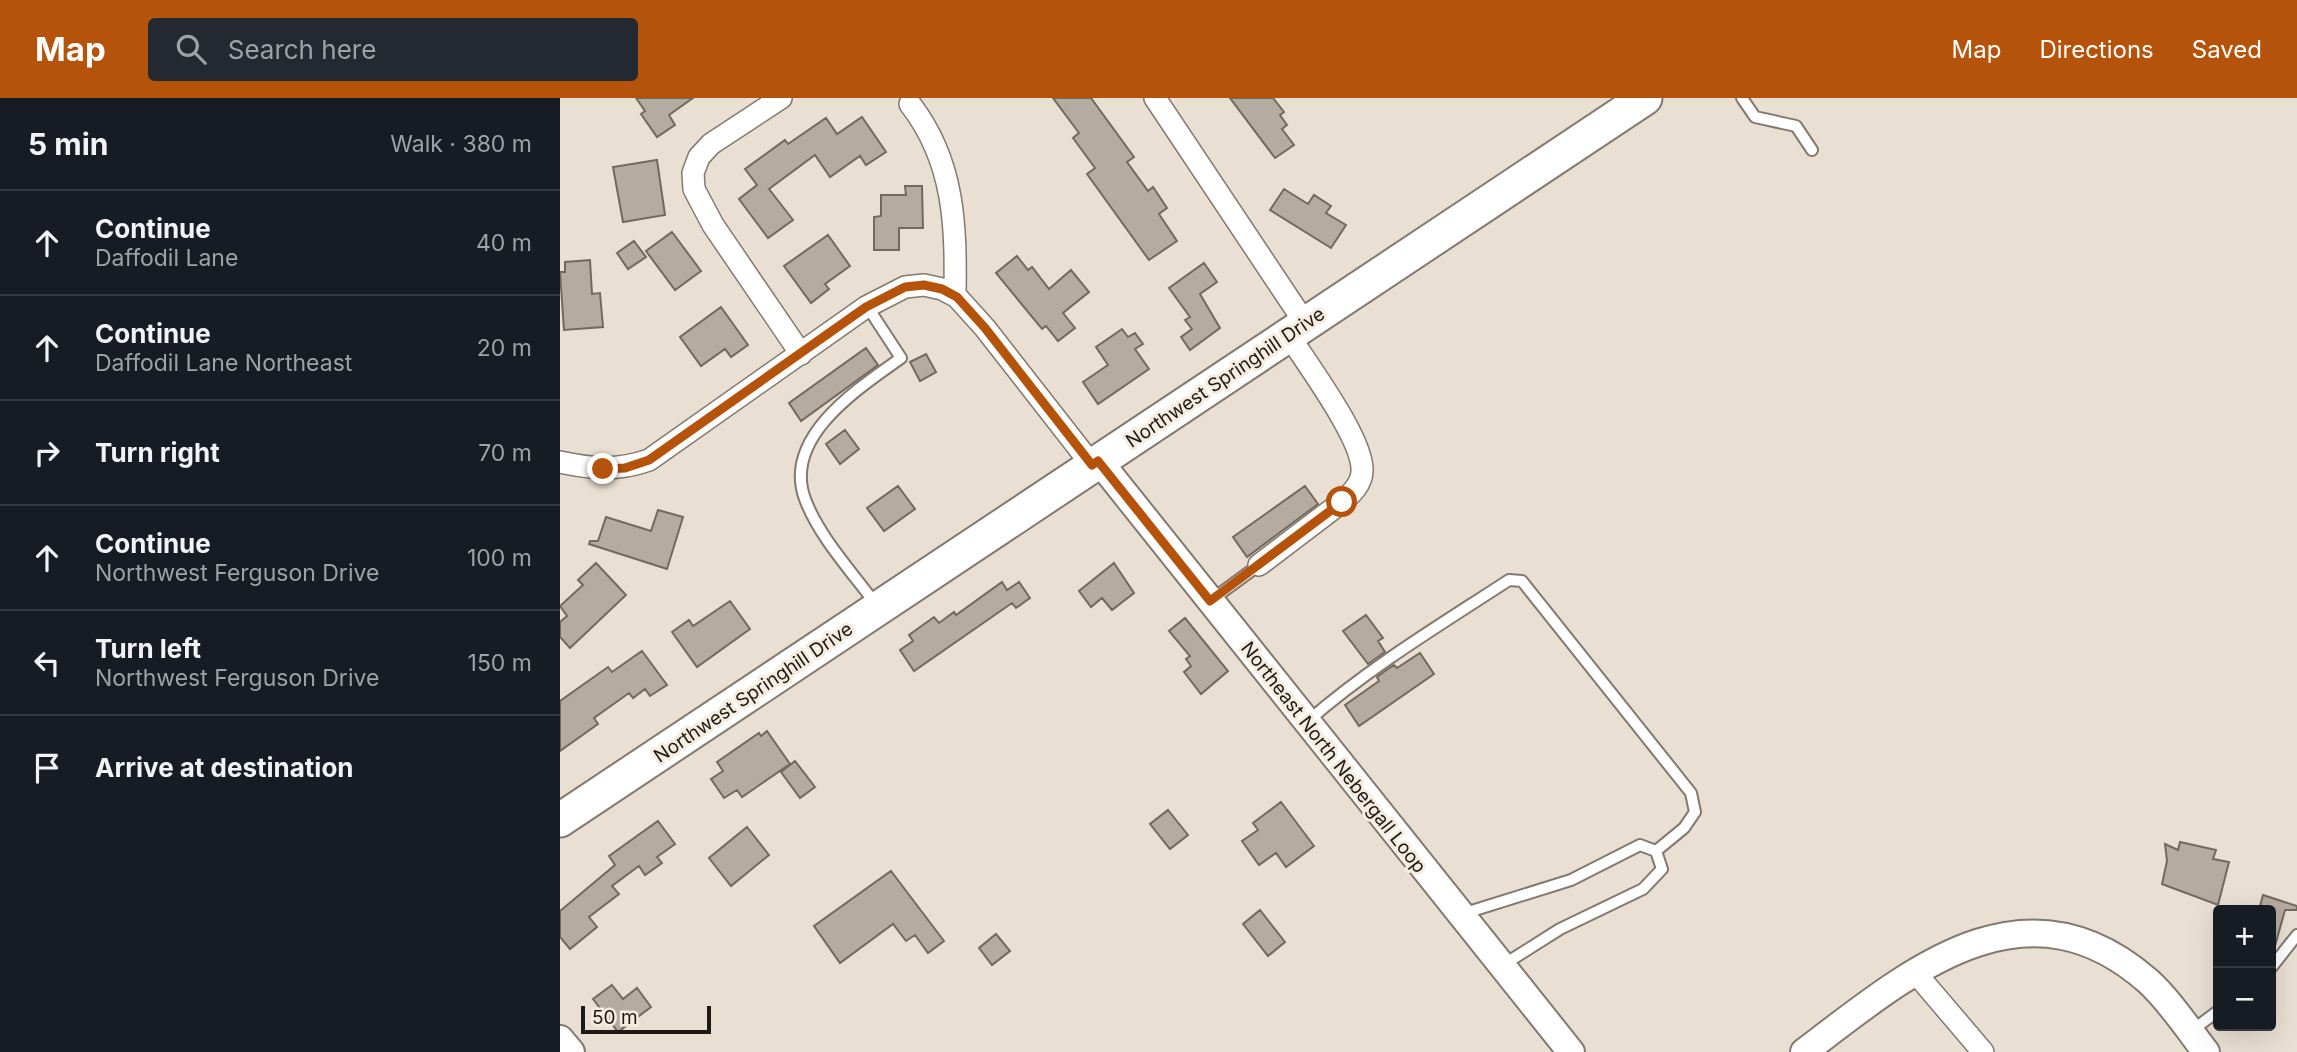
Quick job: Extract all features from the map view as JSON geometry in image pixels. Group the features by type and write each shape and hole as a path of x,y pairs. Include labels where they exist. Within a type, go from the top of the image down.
{"main road":[{"name":"Northwest Springhill Drive","path":"560,820 1645,98"}],"street":[{"path":"781,98 711,144 699,158 693,173 694,189 713,225 801,354"},
{"path":"1155,98 1297,329 1359,448 1363,472 1354,491 1259,565"},
{"path":"910,104 929,129 945,172 956,229 955,296"},
{"path":"561,466 625,468 649,460 867,306 905,287 933,287 955,296 985,328 1095,463"},
{"name":"Northeast North Nebergall Loop","path":"1095,463 1210,601 1571,1052"},
{"path":"1804,1052 1914,971 1959,948 1998,935 2027,933 2064,937 2089,944 2122,960 2150,983 2198,1042"},
{"path":"1914,971 1983,1052"},
{"path":"560,1039 570,1052"}],"lane":[{"path":"1742,98 1755,117 1796,126 1812,150"},
{"path":"867,306 901,358 836,406 802,457 800,481 805,499 821,527 878,608"},
{"path":"1210,601 1259,565"},
{"path":"1306,723 1354,681 1509,580 1522,581 1691,793 1695,812 1684,828 1656,851"},
{"path":"1459,915 1571,880 1640,845 1656,851"},
{"path":"1501,966 1560,929 1643,889 1662,869 1656,851"},
{"path":"2276,961 2297,934"},
{"path":"2198,1042 2213,1019"}],"building":[{"path":"636,98 693,98 669,115 675,125 657,137 641,114 645,111"},
{"path":"1053,98 1091,98 1134,157 1127,162 1148,191 1153,187 1167,208 1159,214 1177,241 1149,260 1087,174 1095,168 1073,138 1079,133"},
{"path":"1230,98 1273,98 1284,112 1280,115 1287,125 1282,129 1294,145 1275,158"},
{"path":"862,117 886,152 866,165 860,156 830,177 815,155 769,189 793,220 768,238 739,199 757,185 745,169 785,140 788,144 826,118 837,134"},
{"path":"657,160 665,215 623,222 613,167"},
{"path":"905,186 922,186 923,228 899,228 899,250 874,250 874,217 881,216 881,195 906,195"},
{"path":"1284,189 1308,204 1314,195 1331,206 1326,213 1346,225 1331,248 1270,210"},
{"path":"672,232 701,271 675,290 646,251"},
{"path":"828,235 850,266 825,284 829,289 811,303 784,266"},
{"path":"634,241 646,257 628,269 617,253"},
{"path":"1017,256 1028,270 1032,267 1049,289 1071,270 1089,292 1063,313 1075,328 1058,341 1046,326 1042,329 996,273"},
{"path":"590,260 592,294 600,293 603,327 564,330 560,272 565,272 565,262"},
{"path":"1204,263 1217,282 1200,294 1220,328 1190,350 1181,337 1192,329 1185,320 1190,317 1169,288"},
{"path":"721,307 748,345 731,357 725,349 701,366 680,337"},
{"path":"1122,329 1128,337 1135,333 1143,344 1135,349 1149,369 1098,404 1083,382 1108,365 1096,347"},
{"path":"866,348 878,365 801,421 789,403"},
{"path":"926,354 936,372 920,381 910,362"},
{"path":"845,430 859,449 840,464 826,444"},
{"path":"898,486 915,509 884,531 867,508"},
{"path":"1305,486 1318,504 1247,557 1233,537"},
{"path":"658,510 683,517 667,569 589,544 590,541 598,541 606,517 651,531"},
{"path":"596,563 626,595 570,648 560,637 560,622 567,616 560,606 583,585 578,580"},
{"path":"1114,563 1134,593 1112,610 1102,598 1091,607 1079,591"},
{"path":"1002,582 1007,590 1019,582 1030,598 1016,608 1012,603 914,671 900,650 913,641 909,635 934,617 939,623 954,612 956,615"},
{"path":"730,601 750,629 697,667 672,632 689,620 693,626"},
{"path":"1366,615 1383,638 1378,641 1385,652 1368,664 1343,631"},
{"path":"1185,618 1228,671 1201,694 1184,672 1191,666 1186,659 1190,656 1169,631"},
{"path":"642,651 667,685 650,696 645,689 633,698 629,693 594,718 598,724 560,751 560,701 608,667 612,672"},
{"path":"1420,653 1434,674 1359,726 1345,705 1379,681 1377,677 1385,671 1394,665 1397,668"},
{"path":"767,731 790,764 742,797 737,790 724,798 711,779 723,771 717,762 759,733 761,736"},
{"path":"795,761 815,787 800,798 781,772"},
{"path":"1281,802 1314,846 1286,867 1276,853 1259,865 1242,841 1258,830 1253,823"},
{"path":"1168,810 1188,835 1170,849 1150,824"},
{"path":"658,821 675,844 657,857 662,863 645,875 639,866 612,886 619,894 589,917 597,927 570,949 560,937 560,911 615,865 609,856"},
{"path":"747,827 769,855 731,886 709,858"},
{"path":"2180,842 2216,850 2213,859 2229,862 2218,905 2162,884 2167,861 2165,844 2178,850"},
{"path":"891,871 944,941 928,953 915,935 906,941 893,924 840,963 814,926"},
{"path":"2263,895 2297,906 2297,910 2285,910 2276,942 2276,905 2260,905"},
{"path":"1260,910 1285,942 1268,956 1243,924"},
{"path":"996,934 1010,951 992,965 979,948"},
{"path":"612,985 623,999 637,988 651,1007 618,1032 593,999"}],"route":[{"path":"603,469 625,468 649,460 866,307 905,287 924,285 942,289 957,297 985,328 1092,465 1098,461 1210,601 1342,502"}]}
